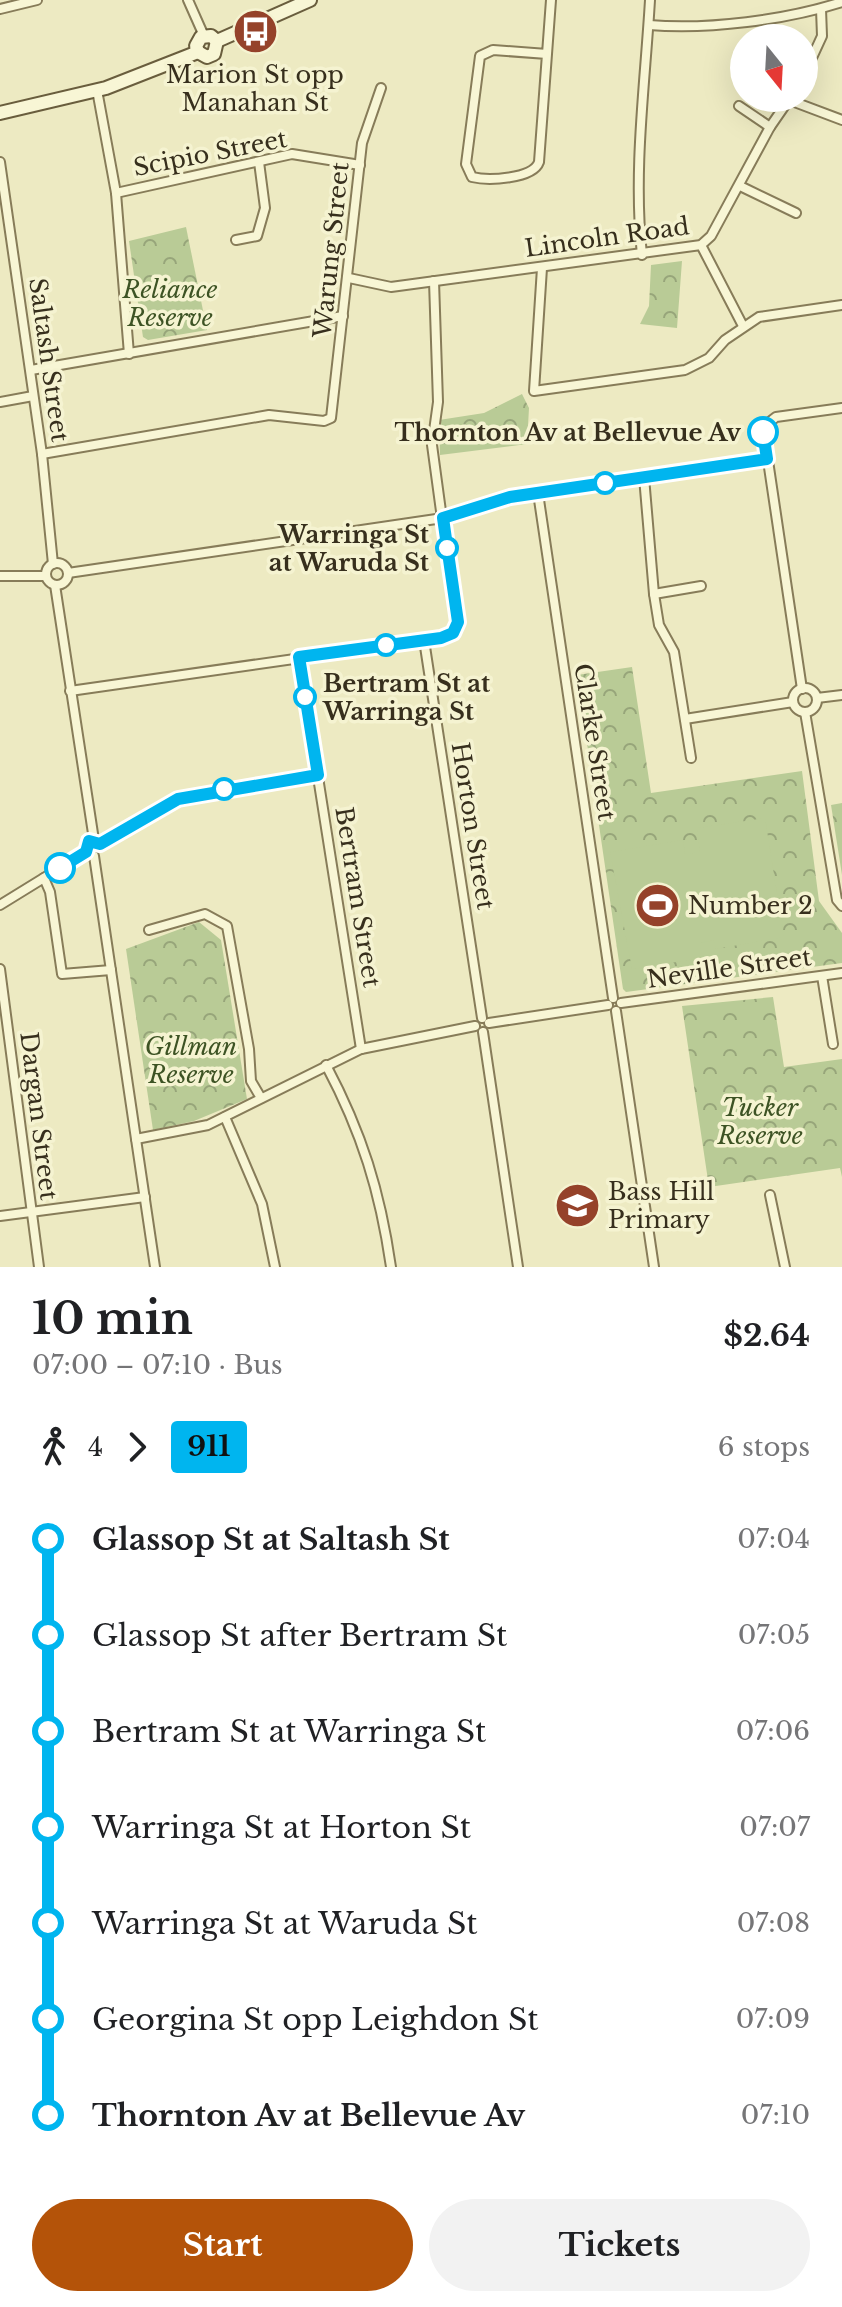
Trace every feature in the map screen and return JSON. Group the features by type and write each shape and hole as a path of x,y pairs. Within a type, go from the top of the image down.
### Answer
{"main road":[{"path":"198,52 197,42 310,0"},
{"path":"0,113 97,90 198,52 211,56 217,52 210,38"}],"street":[{"path":"0,9 37,0"},
{"path":"188,0 210,38"},
{"path":"469,175 479,179 539,171 551,0"},
{"path":"642,255 638,183 650,0"},
{"path":"649,25 689,27 821,9 842,2"},
{"path":"818,45 822,36 821,9"},
{"path":"469,175 466,164 479,51 547,54"},
{"name":"Warung Street","path":"42,454 269,415 334,421 362,143 381,88"},
{"path":"97,90 116,193 129,354"},
{"path":"818,110 842,120"},
{"path":"748,112 770,127"},
{"name":"Lincoln Road","path":"349,278 391,287 701,245 740,186 781,112"},
{"name":"Scipio Street","path":"116,193 292,154 360,165"},
{"name":"Saltash Street","path":"0,162 4,215 31,370 53,564"},
{"path":"236,240 257,236 265,208 259,162"},
{"path":"459,183 469,175"},
{"path":"740,186 796,213"},
{"path":"701,245 743,326"},
{"path":"542,268 534,391 685,370 709,358 743,326 759,317 842,305"},
{"path":"434,281 438,402 432,445 457,629"},
{"path":"31,370 343,316"},
{"path":"0,402 33,396"},
{"path":"802,689 763,427 770,419 842,408"},
{"path":"68,573 443,518 510,497 767,459"},
{"path":"644,477 659,625 674,652 691,758"},
{"name":"Clarke Street","path":"538,493 654,1267"},
{"path":"46,576 53,564 63,564 68,573 65,582 55,585"},
{"path":"0,576 46,576 55,585 70,691 100,852 44,878 0,905"},
{"path":"654,594 701,586"},
{"path":"457,629 467,632"},
{"path":"70,691 424,640 448,636 457,629"},
{"name":"Horton Street","path":"424,640 485,1020"},
{"name":"Bertram Street","path":"299,657 361,1049"},
{"path":"802,689 810,690 817,698 813,709 805,712 796,708 793,702 796,692 802,689"},
{"path":"817,698 842,695"},
{"path":"685,719 793,702"},
{"path":"805,712 837,900 842,906"},
{"path":"155,1267 111,970 86,845 178,799 318,775"},
{"path":"44,878 50,892 62,974 111,970"},
{"path":"149,930 205,914 227,926 249,1049 251,1081 261,1098"},
{"name":"Dargan Street","path":"0,969 39,1267"},
{"name":"Neville Street","path":"485,1020 842,973"},
{"path":"822,976 833,1044"},
{"path":"485,1020 479,1029 518,1267"},
{"path":"136,1139 180,1133 225,1117 361,1049 479,1029"},
{"path":"326,1065 359,1132 374,1175 391,1267"},
{"path":"225,1117 262,1204 275,1267"},
{"path":"770,1195 785,1267"},
{"path":"0,1216 145,1197"}],"green space":[{"name":"Reliance Reserve","path":"186,227 207,330 148,340 143,337 129,241"},
{"path":"682,261 677,328 640,324 649,306 651,265"},
{"path":"522,394 529,408 527,444 440,455 439,420 484,413"},
{"path":"632,667 651,793 802,771 819,901 842,933 842,963 626,992 623,989 577,675"},
{"path":"842,803 842,875 831,805"},
{"path":"765,818 784,937 716,949 714,940 700,943 702,958 632,969 610,852 683,840 685,854 700,852 697,828"},
{"name":"Gillman Reserve","path":"199,922 221,940 247,1099 194,1121 153,1130 126,949"},
{"name":"Tucker Reserve","path":"773,997 784,1067 842,1059 842,1177 840,1168 709,1187 682,1006"}],"bus line":[{"name":"911","path":"60,868 86,852 89,841 100,844 148,813 178,799 318,775 299,657 441,638 453,633 458,622 443,518 510,497 767,459 763,432"}],"place":[{"name":"Marion St opp Manahan St","path":"255,32"},
{"name":"Thornton Av at Bellevue Av","path":"763,432"},
{"name":"Warringa St at Waruda St","path":"447,548"},
{"name":"Bertram St at Warringa St","path":"305,697"},
{"name":"Number 2","path":"657,905"},
{"name":"Bass Hill Primary","path":"577,1205"}]}
